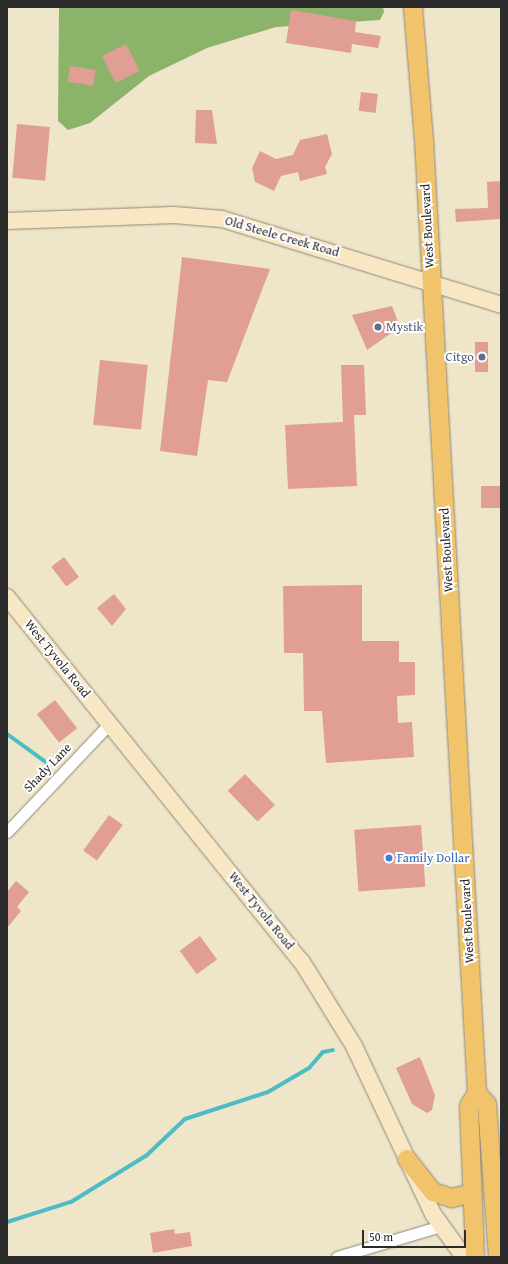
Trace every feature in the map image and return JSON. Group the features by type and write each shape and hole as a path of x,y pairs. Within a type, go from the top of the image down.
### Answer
{"main road":[{"name":"West Boulevard","path":"413,7 432,284 477,1093 469,1106 475,1257"},
{"name":"West Boulevard","path":"477,1093 487,1104 498,1257"},
{"path":"407,1159 433,1192 452,1198 472,1193"}],"street":[{"name":"Old Steele Creek Road","path":"7,221 174,215 222,219 501,305"},
{"name":"West Tyvola Road","path":"7,597 302,962 354,1046 407,1159 441,1226 464,1257"},
{"name":"Shady Lane","path":"7,832 110,723"},
{"path":"337,1257 441,1226"}],"green space":[{"path":"59,7 383,7 384,12 380,20 276,27 207,48 149,76 90,123 68,130 58,121"}],"building":[{"path":"291,10 356,21 355,32 381,36 378,48 352,44 351,53 286,43"},
{"path":"126,44 140,71 116,83 102,56"},
{"path":"70,66 96,70 93,86 67,82"},
{"path":"361,92 378,94 376,113 359,111"},
{"path":"196,110 212,110 217,144 195,143"},
{"path":"17,124 50,127 45,181 12,178"},
{"path":"327,134 332,154 325,167 327,174 300,181 298,172 281,176 274,191 255,182 252,168 260,151 276,159 293,155 300,140"},
{"path":"501,181 501,219 456,222 455,209 488,208 487,182"},
{"path":"182,257 270,269 227,382 208,380 197,456 160,451"},
{"name":"Mystik","path":"392,306 400,327 367,350 352,315"},
{"name":"Citgo","path":"475,342 488,342 488,372 475,372"},
{"path":"100,360 148,365 141,430 93,425"},
{"path":"341,365 364,365 366,415 354,415 357,486 288,489 285,425 343,422"},
{"path":"481,486 501,486 501,508 481,508"},
{"path":"64,557 79,577 66,587 51,567"},
{"path":"362,585 362,641 399,641 399,662 415,662 415,695 397,696 398,723 412,722 414,757 326,763 322,711 304,711 303,653 284,653 283,586"},
{"path":"114,594 126,609 112,626 97,608"},
{"path":"55,700 77,728 59,743 37,714"},
{"path":"245,774 275,805 258,822 228,791"},
{"path":"109,815 123,825 97,861 83,851"},
{"name":"Family Dollar","path":"421,825 425,887 358,892 354,830"},
{"path":"16,881 29,892 17,907 21,911 7,928 7,892"},
{"path":"200,936 217,959 197,974 180,951"},
{"path":"420,1057 435,1095 432,1110 427,1113 412,1104 396,1068"},
{"path":"174,1229 175,1234 190,1232 192,1246 153,1253 150,1233"}],"waterway":[{"path":"7,734 47,763"},
{"path":"7,1222 71,1202 147,1155 185,1119 268,1092 309,1068 323,1052 333,1050"}],"place":[{"name":"Mystik","path":"378,327"},
{"name":"Citgo","path":"482,357"},
{"name":"Family Dollar","path":"389,858"}]}
